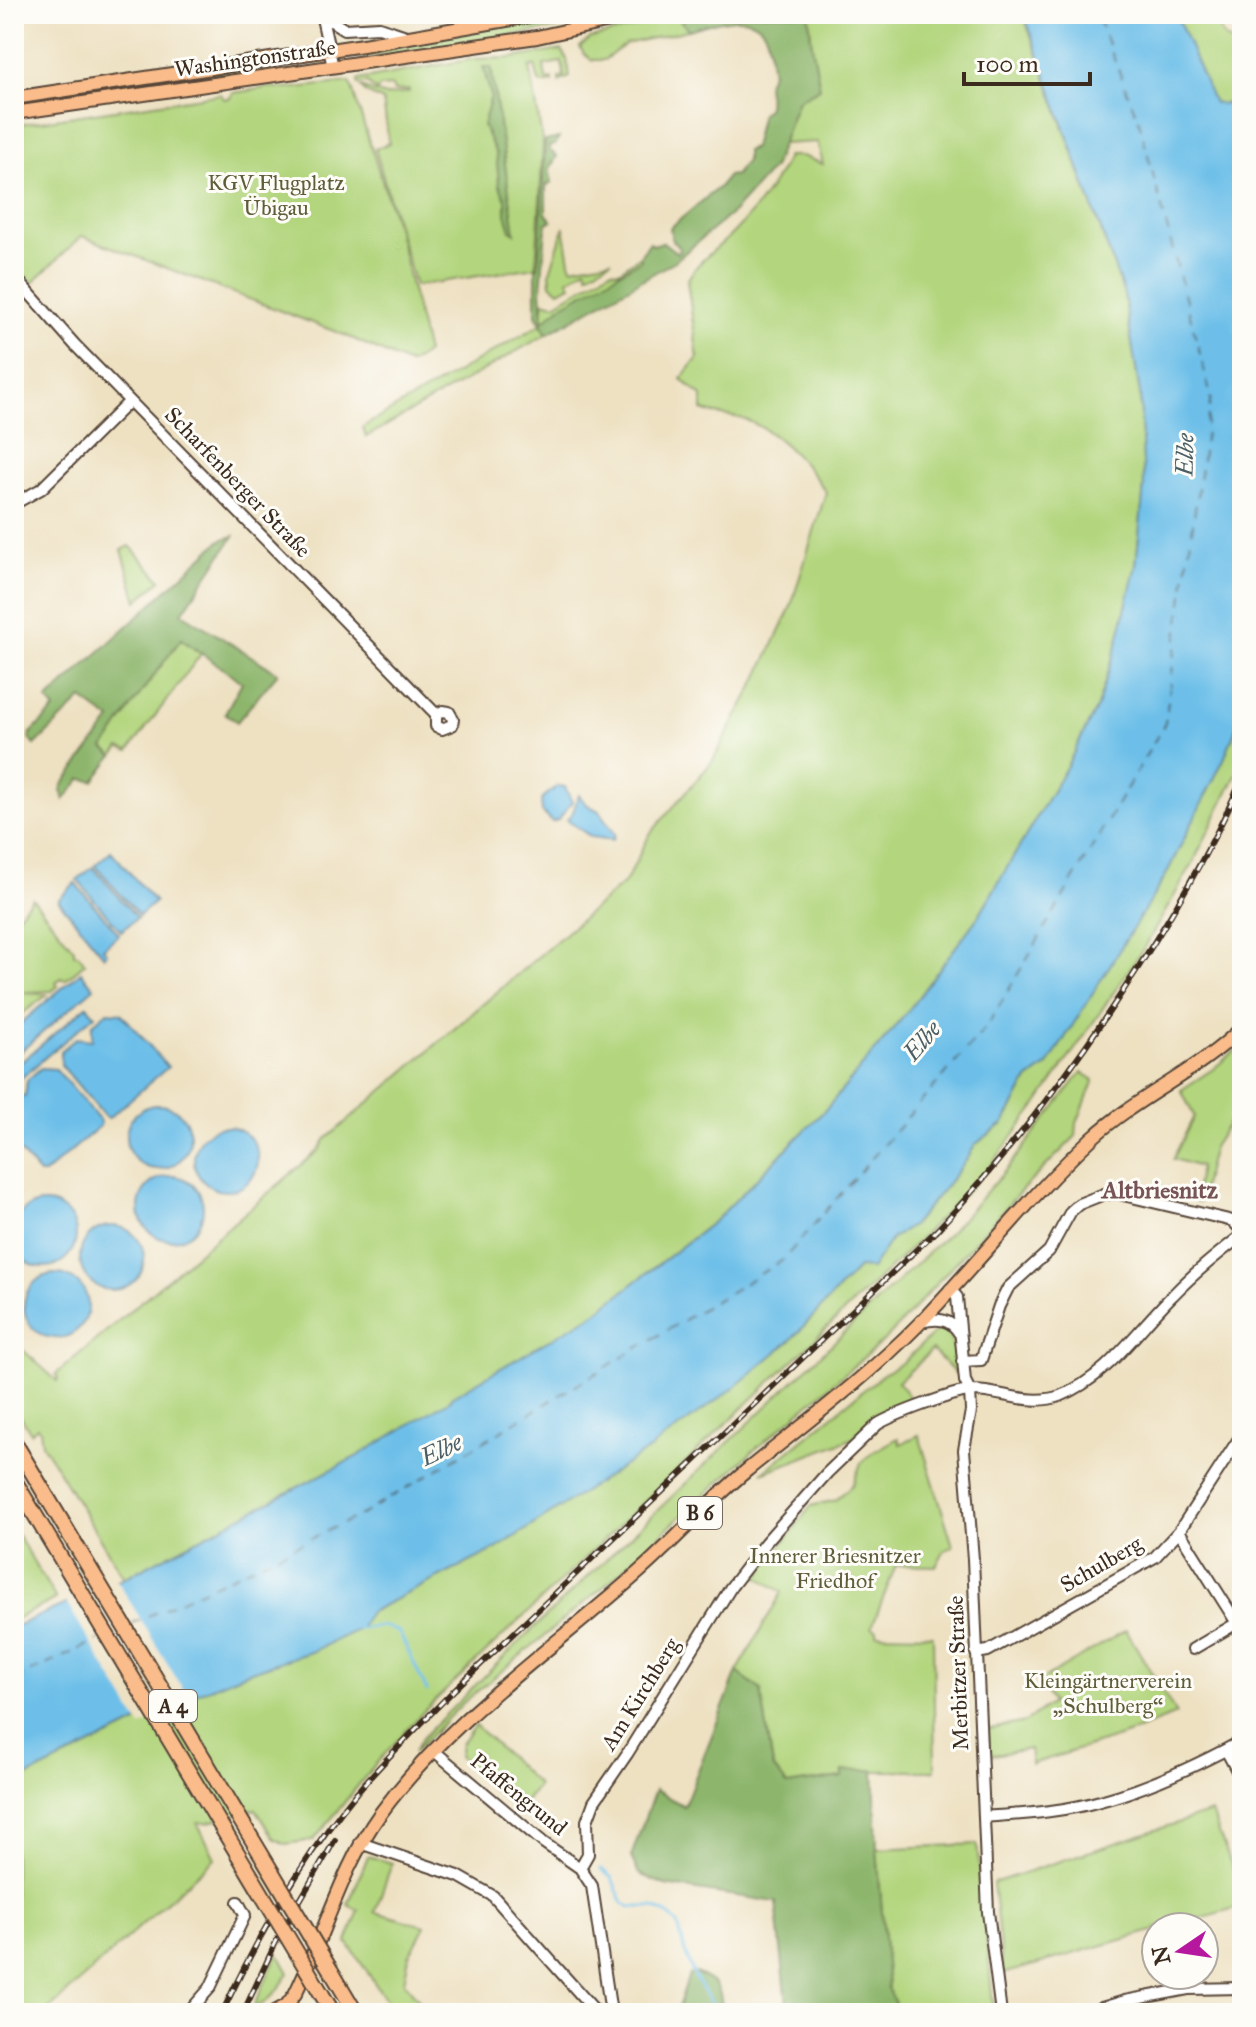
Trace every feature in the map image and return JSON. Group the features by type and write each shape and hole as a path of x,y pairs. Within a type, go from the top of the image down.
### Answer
{"highway":[{"name":"A 4","path":"14,1442 356,2013"},
{"name":"A 4","path":"14,1480 333,2013"}],"main road":[{"name":"Washingtonstraße","path":"14,98 541,14"},
{"name":"Washingtonstraße","path":"14,113 537,37 642,14"},
{"name":"B 6","path":"278,2012 298,1989 360,1843 433,1750 484,1702 606,1601 717,1497 849,1388 919,1323 1031,1199 1095,1135 1201,1062 1242,1028"}],"street":[{"name":"Washingtonstraße","path":"322,15 344,29 379,27 406,36"},
{"path":"322,15 333,67"},
{"name":"Scharfenberger Straße","path":"14,276 129,402 154,423 436,714"},
{"path":"14,504 41,489 129,402"},
{"path":"962,1361 981,1360 1008,1288 1049,1251 1071,1211 1091,1197 1119,1194 1138,1198 1233,1221 1242,1233 1173,1295 1111,1361 1073,1390 1053,1398 1035,1400 970,1391"},
{"name":"Merbitzer Straße","path":"950,1289 957,1297 962,1361 970,1391 971,1411 964,1450 973,1559 989,1927 1001,2013"},
{"path":"919,1323 946,1321 954,1324 960,1334"},
{"name":"Am Kirchberg","path":"580,1868 588,1854 587,1821 594,1802 737,1578 827,1473 888,1418 970,1391"},
{"name":"Schulberg","path":"976,1653 988,1651 1155,1557 1179,1531 1242,1434"},
{"path":"1179,1531 1240,1627 1193,1649"},
{"path":"984,1817 1064,1809 1100,1801 1141,1787 1242,1741"},
{"name":"Pfaffengrund","path":"433,1750 544,1843 580,1868"},
{"path":"1226,1750 1242,1780"},
{"path":"360,1843 458,1876 481,1888 506,1908 597,2013"},
{"path":"580,1868 592,1886 611,2013"},
{"path":"188,2013 210,1988 245,1915 238,1902"},
{"path":"1085,2013 1115,2009 1188,1989 1242,1988"}],"green space":[{"path":"688,14 809,14 820,88 798,100 773,168 731,214 675,261 547,334 536,315 536,267 545,141 559,138 555,145 549,146 557,156 549,170 552,182 546,186 546,213 552,221 546,227 541,290 543,321 561,306 641,260 640,256 650,242 653,245 663,242 677,253 680,249 672,240 670,228 728,176 735,175 746,161 746,151 753,148 761,113 767,109 767,83 772,72 766,35 760,26 741,19 719,21 689,30 677,17"},
{"path":"809,14 1023,14 1124,294 1140,394 1144,486 1136,565 1117,645 1097,707 1067,766 978,917 905,1015 828,1107 717,1219 594,1314 452,1397 451,1401 356,1457 124,1578 42,1444 40,1430 37,1427 31,1433 14,1406 14,1342 57,1381 56,1374 319,1150 325,1140 626,881 650,834 712,762 755,683 790,609 826,492 801,460 770,432 746,420 702,410 702,396 681,379 698,358 687,281 692,273 758,205 788,156 802,156 823,164 817,142 782,144 798,100 812,45"},
{"path":"1176,14 1210,14 1225,38 1242,50 1242,89 1225,104 1214,103 1208,95"},
{"path":"677,17 689,30 626,44 604,60 592,60 580,47 591,38"},
{"path":"558,19 559,28 361,59 359,53 409,42"},
{"path":"562,50 570,77 559,82 559,78 564,77 562,62 544,65 546,80 552,79 553,82 543,84 539,82 535,66 530,67 543,145 536,267 415,286 375,149 389,143 383,101 361,87 385,96 409,90 394,91 392,86 380,87 377,91 367,83 358,84 358,80 473,59 511,58"},
{"path":"307,58 307,62 14,109 14,105 63,98 95,89"},
{"path":"483,67 491,67 515,233 506,214 496,154 483,125 491,96"},
{"name":"KGV Flugplatz Übigau","path":"350,82 397,227 427,353 409,364 347,336 82,236 31,284 14,262 14,125 221,94 224,99 230,98 233,93 272,87 285,89"},
{"path":"564,227 571,267 612,260 588,274 586,268 568,280 571,285 559,291 551,284 550,272"},
{"path":"640,256 641,260 543,322 541,320 544,301 555,304 611,270 619,271"},
{"path":"541,324 547,334 366,437 363,427"},
{"path":"234,536 182,613 278,673 237,722 225,713 242,682 181,639 104,748 113,756 94,781 81,779 64,800 63,785 111,720 82,699 35,745 29,739 30,734 55,709 47,700 221,540"},
{"path":"130,546 161,580 137,601 122,550"},
{"path":"181,639 201,654 129,751 120,748 113,756 104,748"},
{"path":"1242,712 1242,763 1193,863 1146,945 1039,1102 989,1168 908,1251 424,1711 314,1840 285,1844 274,1838 256,1809 205,1823 197,1822 215,1858 45,2013 14,2013 14,1783 200,1692 248,1672 313,1651 361,1628 368,1613 496,1549 648,1450 791,1340 858,1268 871,1268 892,1238 913,1225 963,1165 976,1144 1004,1123 1028,1080 1048,1065 1224,759"},
{"path":"32,898 74,949 74,954 78,954 85,963 65,980 61,978 52,991 25,992 47,995 18,1017 14,1013 14,994 24,992 14,992 14,920"},
{"path":"1242,1045 1242,1103 1213,1147 1199,1202 1193,1200 1200,1167 1173,1159 1194,1116 1181,1090"},
{"path":"1082,1072 1094,1080 1077,1123 1076,1136 1020,1192 889,1336 752,1452 601,1589 463,1703 413,1753 422,1738 512,1649 956,1226 1006,1170"},
{"path":"939,1328 947,1331 953,1345 956,1374 932,1350 898,1382 913,1402 876,1417 859,1436 762,1473 882,1375 905,1361"},
{"name":"Innerer Briesnitzer Friedhof","path":"919,1435 953,1546 944,1551 936,1566 896,1565 872,1627 877,1634 933,1635 935,1771 843,1771 843,1777 787,1785 773,1767 761,1690 737,1672 782,1592 758,1577 811,1506 836,1500 853,1484 861,1463 875,1451 898,1438 900,1444"},
{"path":"14,1529 56,1599 14,1620"},
{"name":"Kleingärtnerverein „Schulberg“","path":"1126,1630 1176,1714 1128,1734 1032,1764 1030,1749 986,1756 985,1730 1025,1722 1052,1703 1040,1681"},
{"path":"737,1672 761,1690 773,1767 787,1785 842,1777 843,1771 874,1770 888,1988 899,2013 788,2013 776,1902 665,1885 639,1874 631,1857 655,1790 684,1806"},
{"path":"475,1725 538,1785 518,1812 459,1757 461,1744"},
{"path":"1211,1812 1242,1893 1242,1906 1220,1912 1140,1911 1140,1935 1003,1974 993,1883"},
{"path":"977,1844 994,2013 899,2013 888,1988 877,1849"},
{"path":"368,1856 392,1863 375,1912 425,1926 409,1956 404,1982 430,2013 395,2013 347,1942 359,1910 348,1905"},
{"path":"278,1953 289,1973 269,1999 253,2008"},
{"path":"696,1973 717,1987 722,2011 727,2013 676,2013 689,1975"}],"water":[{"name":"Elbe","path":"1024,14 1176,14 1214,103 1225,104 1242,89 1242,712 1224,759 1165,877 1048,1065 1028,1080 1004,1123 976,1144 963,1165 913,1225 892,1238 871,1269 858,1268 791,1340 731,1390 648,1450 496,1549 368,1613 361,1628 313,1651 248,1672 200,1692 14,1783 14,1627 124,1578 356,1457 451,1397 594,1314 717,1219 828,1107 905,1015 978,917 1067,766 1097,707 1117,645 1136,565 1144,486 1140,393 1124,294"},
{"path":"558,786 565,787 572,802 558,820 552,822 542,812 541,799"},
{"path":"579,795 586,804 599,811 615,834 613,840 591,837 567,820"},
{"path":"111,851 155,902 139,916 95,865"},
{"path":"93,867 137,918 121,931 77,880"},
{"path":"75,883 119,934 103,948 107,953 104,956 58,900"},
{"path":"81,972 94,988 14,1057 14,1029"},
{"path":"87,1006 95,1015 14,1084 14,1068"},
{"path":"107,1012 121,1013 168,1067 109,1118 61,1065 61,1051 76,1038 92,1040 92,1025"},
{"path":"41,1068 56,1069 100,1121 100,1126 44,1174 39,1174 14,1145 14,1095 25,1096 27,1080"},
{"path":"152,1105 164,1105 181,1114 188,1125 188,1149 181,1160 164,1169 152,1169 140,1164 131,1155 126,1143 126,1131 131,1119 140,1110"},
{"path":"220,1127 232,1127 249,1136 256,1147 256,1171 249,1182 232,1191 220,1191 208,1186 199,1177 194,1165 194,1153 199,1141 208,1132"},
{"path":"165,1176 177,1176 194,1185 201,1196 201,1220 194,1231 177,1240 165,1240 153,1235 144,1226 139,1214 139,1202 144,1190 153,1181"},
{"path":"44,1203 62,1209 70,1217 76,1235 70,1253 62,1261 44,1267 26,1261 18,1253 12,1235 18,1217 26,1209"},
{"path":"106,1226 118,1226 135,1235 142,1246 142,1270 135,1281 118,1290 106,1290 94,1285 85,1276 80,1264 80,1252 85,1240 94,1231"},
{"path":"56,1274 79,1283 88,1306 79,1329 56,1338 33,1329 24,1306 33,1283"}],"pier":[{"path":"115,1577 190,1701 141,1727 65,1600"}],"waterway":[{"path":"357,1629 383,1626 399,1632 427,1691"},
{"path":"601,1869 612,1878 623,1903 631,1907 653,1907 678,1924 693,1973 717,2013"}],"ferry route":[{"path":"131,1624 365,1513 783,1260 988,1025 1165,723 1211,396 1139,121 1096,14"},
{"path":"14,1680 103,1638"}],"railway":[{"path":"222,2013 266,1926 300,1871 357,1792 455,1689 937,1230 1008,1150 1072,1065 1149,951 1199,867 1242,779"},
{"path":"243,2013 277,1940 335,1840"}],"district":[{"name":"Altbriesnitz","path":"1160,1190"}]}
